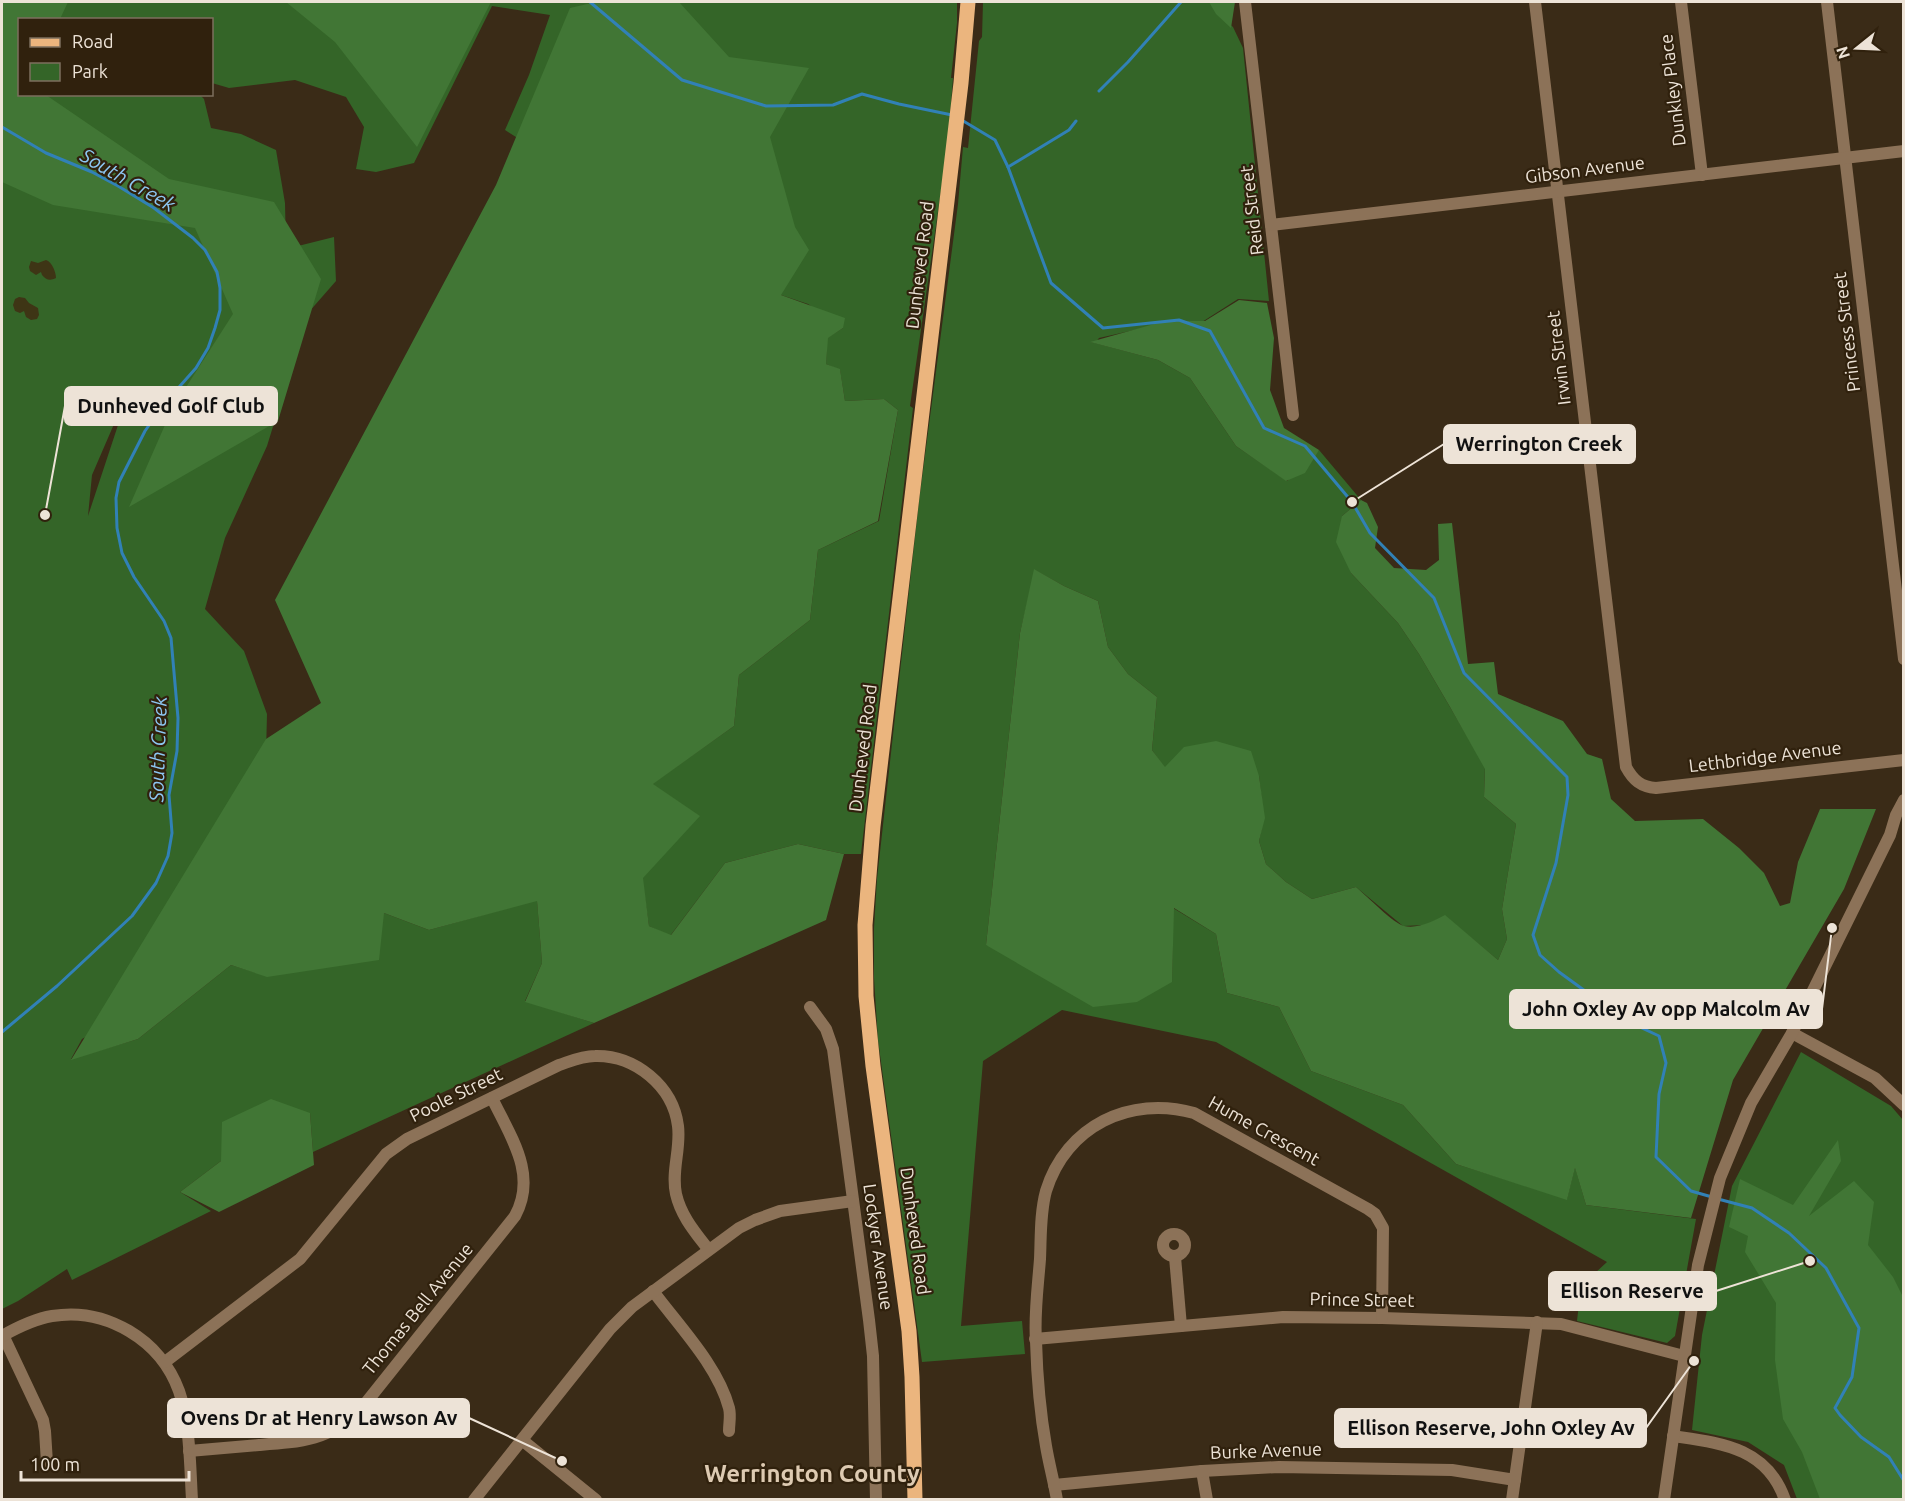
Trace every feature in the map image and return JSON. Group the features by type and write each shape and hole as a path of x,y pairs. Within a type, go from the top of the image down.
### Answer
{"main road":[{"name":"Dunheved Road","path":"915,1500 909,1331 869,1029 865,925 873,826 961,83 968,2"}],"street":[{"name":"Reid Street","path":"1245,2 1293,415"},
{"name":"Irwin Street","path":"1536,2 1624,761 1633,779"},
{"name":"Dunkley Place","path":"1681,2 1702,175"},
{"name":"Princess Street","path":"1827,2 1904,659"},
{"name":"Gibson Avenue","path":"1271,225 1904,151"},
{"name":"Lethbridge Avenue","path":"1633,779 1648,787 1656,788 1904,760"},
{"path":"1664,1500 1698,1265 1720,1178 1751,1102 1792,1033 1890,835 1896,815 1904,800"},
{"path":"1890,835 1904,817"},
{"name":"Lockyer Avenue","path":"810,1007 825,1029 833,1049 873,1356 876,1500"},
{"path":"1792,1033 1866,1073 1902,1101"},
{"name":"Poole Street","path":"165,1362 300,1259 378,1162 393,1148 407,1138 559,1065 585,1057 611,1057 627,1062 645,1071 661,1086 675,1111 679,1136 674,1173 676,1194 685,1220 708,1249"},
{"name":"Thomas Bell Avenue","path":"189,1451 316,1438 344,1425 362,1409 519,1209 525,1183 522,1165 492,1098"},
{"name":"Hume Crescent","path":"1057,1500 1045,1437 1035,1339 1042,1210 1046,1190 1067,1150 1093,1127 1125,1111 1151,1107 1177,1108 1202,1116 1375,1214 1383,1228 1384,1237 1382,1318"},
{"path":"474,1500 610,1329 632,1307 739,1228 770,1214 791,1209 853,1201"},
{"path":"1175,1257 1181,1326"},
{"path":"653,1291 704,1358 717,1379 728,1407 729,1431"},
{"path":"47,1462 42,1420 2,1335 45,1317 89,1316 116,1324 133,1333 148,1344 165,1362 183,1402 192,1500"},
{"name":"Prince Street","path":"1035,1339 1283,1317 1538,1322 1560,1324 1684,1356"},
{"path":"1512,1500 1538,1322"},
{"path":"1673,1436 1723,1444 1743,1452 1767,1470 1777,1483 1785,1500"},
{"path":"522,1440 596,1500"},
{"name":"Burke Avenue","path":"1054,1485 1202,1471 1279,1467 1452,1470 1515,1480"},
{"path":"1202,1471 1207,1500"}],"green space":[{"path":"2,2 957,2 948,142 910,406 913,408 861,854 844,854 798,844 725,863 670,936 649,926 642,878 699,816 652,784 734,726 739,675 810,620 818,550 879,521 898,410 884,399 845,401 840,370 826,364 827,338 843,328 808,304 781,295 505,130 529,75 550,15 492,6 414,163 376,172 356,169 364,127 346,97 295,80 229,88 213,83 213,18 18,18 18,96 201,96 204,99 211,128 241,134 276,150 285,203 286,249 334,237 336,281 308,313 267,446 225,538 205,609 244,651 267,714 265,794 172,990 82,1039 71,1059 138,1039 231,965 267,976 384,913 429,930 537,900 542,963 525,1001 594,1023 313,1152 310,1113 221,1161 180,1192 211,1211 72,1280 67,1269 2,1309","holes":["127,394 123,410 88,516 92,475"]},
{"path":"2,2 68,2 60,18 18,18 18,96 47,96 169,179 274,202 321,279 278,421 129,507 172,409 233,314 195,228 53,205 2,182"},
{"path":"286,2 491,2 417,147 335,42"},
{"path":"596,2 679,2 729,57 809,68 770,137 795,227 809,250 781,295 845,318 843,328 828,338 826,364 840,369 845,401 884,399 898,410 878,521 818,550 810,620 739,675 734,726 653,784 700,816 643,878 649,926 671,935 725,863 798,844 844,854 826,920 594,1023 525,1002 542,963 537,901 429,930 384,913 379,960 267,977 231,965 138,1039 71,1060 266,739 321,703 275,600 496,185 570,8"},
{"path":"983,2 1210,2 1217,13 1233,27 1243,48 1269,301 1238,299 1202,322 1161,324 1099,338 1096,342 1091,342 1158,360 1190,378 1236,446 1287,481 1319,450 1361,500 1342,516 1351,573 1398,623 1419,654 1485,767 1484,797 1516,824 1502,909 1507,939 1498,960 1445,916 1426,925 1403,926 1356,887 1312,899 1286,882 1266,864 1259,841 1264,818 1259,776 1165,768 1152,750 1157,697 1128,674 1108,647 1098,601 1035,570 1020,633 986,945 1172,982 1173,908 1216,934 1227,993 1279,1007 1311,1071 1403,1105 1456,1164 1567,1199 1575,1167 1586,1205 1696,1219 1675,1336 1667,1343 1577,1321 1581,1286 1607,1262 1216,1042 1062,1010 983,1061 961,1326 1022,1321 1025,1354 922,1362 878,1040 874,928 877,879 919,501 958,204 963,147 968,148 979,41 982,37"},
{"path":"1209,2 1235,2 1231,28 1216,14"},
{"path":"1239,300 1267,303 1274,338 1270,390 1284,428 1319,450 1305,473 1286,481 1236,446 1190,378 1158,360 1090,342 1165,321 1205,321"},
{"path":"1361,500 1367,503 1378,527 1375,548 1394,568 1426,570 1439,560 1438,524 1452,523 1468,664 1494,662 1498,694 1563,721 1587,754 1602,759 1611,799 1635,821 1703,819 1739,848 1764,873 1780,906 1790,903 1798,862 1820,809 1876,809 1844,889 1733,1080 1691,1218 1586,1205 1575,1168 1567,1200 1456,1164 1403,1105 1311,1071 1279,1007 1227,993 1216,934 1174,908 1172,982 1137,1002 1093,1007 986,945 1020,633 1034,569 1098,601 1108,647 1128,674 1157,697 1152,750 1165,767 1184,747 1216,741 1251,751 1259,776 1265,818 1259,841 1266,864 1286,882 1312,899 1356,887 1387,915 1404,926 1420,925 1445,915 1498,960 1507,939 1502,909 1516,824 1484,797 1485,769 1450,707 1398,623 1351,573 1336,542 1342,516"},
{"path":"1801,1052 1891,1106 1903,1120 1903,1499 1797,1499 1784,1465 1748,1442 1692,1430 1702,1335 1732,1186"},
{"path":"271,1099 310,1113 314,1165 219,1212 180,1192 221,1161 222,1122"},
{"path":"1838,1140 1841,1161 1809,1216 1854,1181 1874,1202 1868,1245 1893,1277 1903,1297 1903,1499 1820,1499 1802,1452 1783,1419 1775,1360 1776,1303 1745,1252 1748,1236 1729,1227 1740,1179 1793,1205"}],"sand":[{"path":"46,260 55,273 56,278 52,280 48,280 41,272 36,275 30,271 31,261 38,263"},
{"path":"25,298 38,308 37,319 31,320 26,317 24,311 20,313 15,311 13,305 15,299"}],"waterway":[{"path":"590,2 682,80 766,106 833,105 862,94 952,115"},
{"path":"1099,91 1181,2"},
{"path":"960,119 995,140 1008,167 1051,283 1103,328 1179,320 1210,331 1264,428 1305,446 1352,502 1370,533 1434,598 1464,673 1567,777 1568,795 1556,863 1533,935 1540,955 1610,1013 1659,1036 1666,1063 1659,1094 1656,1157 1691,1191 1712,1197"},
{"path":"1008,167 1069,130 1076,121"},
{"name":"South Creek","path":"2,127 46,153 92,172 154,208 205,250 217,272 220,288 220,310 208,348 196,368 164,404 145,431 119,482 116,498 117,528 122,553 134,577 164,621 171,638 178,718 177,751 169,795 172,833 168,856 156,883 132,916 57,986 2,1032"},
{"path":"1718,1199 1752,1208 1789,1233 1826,1268 1859,1328 1852,1377 1835,1408 1861,1437 1889,1457 1904,1481"}],"place":[{"name":"Werrington Creek","path":"1352,502"},
{"name":"Dunheved Golf Club","path":"45,515"},
{"name":"John Oxley Av opp Malcolm Av","path":"1832,928"},
{"name":"Ellison Reserve","path":"1810,1261"},
{"name":"Ellison Reserve, John Oxley Av","path":"1694,1361"},
{"name":"Ovens Dr at Henry Lawson Av","path":"562,1461"}],"district":[{"name":"Werrington County","path":"812,1474"}]}
